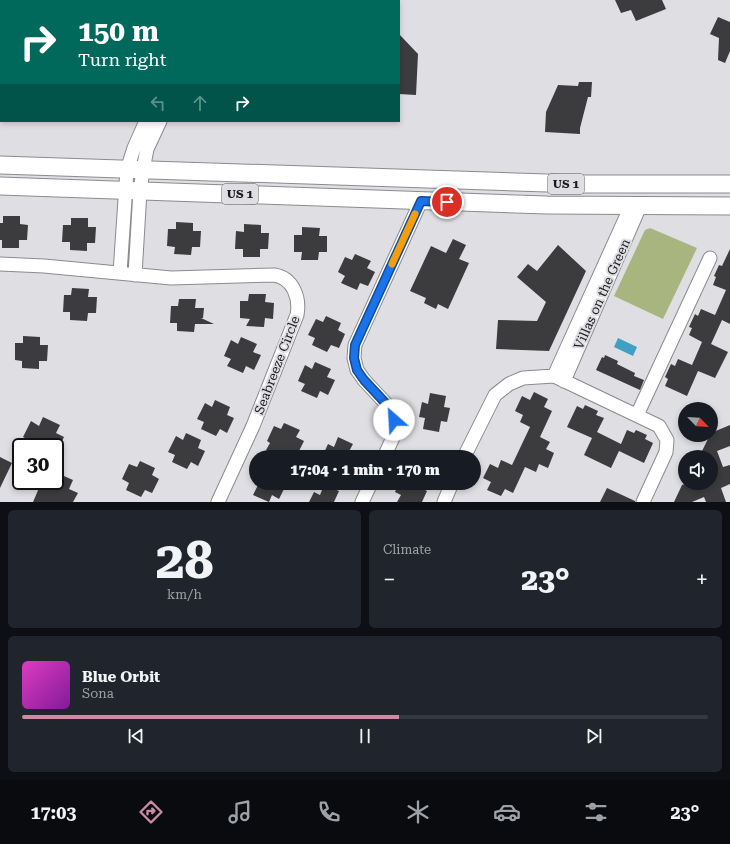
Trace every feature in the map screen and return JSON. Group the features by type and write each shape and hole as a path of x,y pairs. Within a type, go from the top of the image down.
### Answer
{"main road":[{"name":"US 1","path":"0,165 578,184 726,184"},
{"path":"253,195 303,188 407,190 432,180"},
{"path":"547,205 557,194 700,191 726,184"},
{"name":"US 1","path":"0,186 547,205 730,206"}],"street":[{"path":"120,273 122,243 133,191 135,170 134,148 146,122"},
{"path":"135,170 160,122"},
{"path":"133,191 137,243 135,275"},
{"path":"387,450 396,431 391,409 364,380 357,370 354,358 355,345 421,201"},
{"name":"Villas on the Green","path":"559,379 636,206"},
{"path":"122,243 137,243"},
{"path":"637,415 710,258"},
{"name":"Seabreeze Circle","path":"0,264 44,266 171,278 274,275 282,277 288,282 297,295 297,315 253,426 218,502"},
{"path":"468,450 496,395 509,384 523,378 559,379 659,426 667,440 666,452 643,502"},
{"path":"362,502 368,490"},
{"path":"444,502 449,490"}],"green space":[{"path":"650,228 697,248 663,319 614,296 645,230"}],"water":[{"path":"618,338 637,347 633,356 614,347"}],"building":[{"path":"615,0 662,0 666,9 636,21 631,10 621,13"},
{"path":"718,17 730,22 730,51 725,63 718,60 719,38 710,34"},
{"path":"400,35 418,54 416,95 400,94"},
{"path":"579,82 592,82 591,97 588,97 580,128 580,134 545,132 546,112 558,85 578,86"},
{"path":"3,216 20,216 20,224 28,225 27,240 19,240 19,248 2,248 2,240 0,240 0,223 3,223"},
{"path":"71,218 88,218 88,227 96,227 95,243 87,243 87,251 70,250 70,242 62,242 63,225 71,225"},
{"path":"176,222 193,223 193,231 201,231 200,247 192,247 191,255 174,254 175,247 167,246 168,229 176,229"},
{"path":"244,224 261,225 261,233 269,233 268,249 260,249 260,257 243,257 243,249 235,249 236,231 244,232"},
{"path":"302,227 320,228 319,236 327,236 327,252 319,252 318,260 301,260 302,252 294,252 294,235 302,235"},
{"path":"453,239 466,245 459,259 469,263 448,309 438,304 436,309 424,303 426,298 410,291 431,246 446,253"},
{"path":"558,245 586,271 549,351 496,349 498,320 537,321 546,302 517,277 528,264 537,271"},
{"path":"730,249 730,324 722,320 711,344 728,352 715,378 698,371 687,396 665,386 668,379 665,377 671,364 675,366 678,359 692,365 702,342 689,335 692,328 689,327 695,314 698,316 701,309 715,315 726,290 713,285 716,277 714,276 719,265 722,266"},
{"path":"355,254 371,261 367,268 375,272 368,286 360,283 357,290 341,283 345,276 338,272 345,257 352,260"},
{"path":"72,288 89,289 88,297 97,297 96,313 88,313 87,321 70,320 70,312 63,312 64,295 71,295"},
{"path":"249,294 266,294 265,302 274,303 273,319 265,318 264,327 246,326 250,319 240,318 240,301 248,301"},
{"path":"179,299 196,299 195,308 204,308 203,318 201,318 214,324 195,324 194,332 177,331 177,323 170,323 171,306 178,306"},
{"path":"326,316 341,323 338,330 345,334 339,348 331,345 327,352 312,345 315,338 308,335 316,319 323,322"},
{"path":"23,336 40,337 40,345 48,345 47,361 39,361 39,369 22,368 22,361 15,360 15,343 23,343"},
{"path":"241,337 257,344 253,352 261,355 254,370 246,366 243,373 227,366 231,359 224,356 231,340 238,344"},
{"path":"605,355 618,361 617,364 635,373 634,376 644,380 640,390 596,370 602,357 604,358"},
{"path":"315,362 331,369 327,377 335,380 328,395 320,391 317,398 301,391 305,384 298,381 305,365 312,369"},
{"path":"534,392 548,399 544,407 552,411 540,437 550,442 546,449 554,453 548,468 539,464 536,472 525,467 513,493 505,489 501,496 487,490 491,482 483,478 490,464 498,468 501,460 512,465 530,427 520,422 523,415 515,411 522,396 530,400"},
{"path":"430,393 446,396 444,407 450,408 447,422 441,421 439,432 423,429 425,418 419,417 422,402 428,404"},
{"path":"215,400 230,407 227,415 234,418 227,433 220,429 216,436 201,429 204,422 197,419 205,403 212,407"},
{"path":"585,405 598,411 596,415 604,418 597,432 621,444 627,430 634,433 636,430 647,435 645,439 653,443 644,463 619,451 611,468 584,455 592,438 567,427 577,406 583,409"},
{"path":"43,417 60,425 56,433 64,437 23,437 31,421 39,426"},
{"path":"284,423 300,430 296,437 304,441 300,450 266,450 270,443 267,441 274,426 281,429"},
{"path":"730,425 730,446 718,451 702,450 706,442 718,442 718,430"},
{"path":"186,433 201,440 198,448 205,451 198,466 191,462 187,469 172,462 175,455 168,452 176,436 183,440"},
{"path":"338,437 353,444 350,450 325,450 328,444 334,447"},
{"path":"718,454 723,467 730,465 730,484 721,488 726,502 706,502 704,497 692,502 674,502 680,490 718,490"},
{"path":"0,457 12,463 0,488"},
{"path":"140,461 155,468 152,475 159,479 152,493 145,490 141,497 126,490 129,483 122,479 129,464 137,467"},
{"path":"64,476 73,480 69,489 78,493 73,502 33,502 38,490 64,490"},
{"path":"607,488 635,501 635,502 600,502"},
{"path":"256,490 284,490 279,499 272,495 269,502 253,495"},
{"path":"322,490 339,491 334,502 309,502 314,492 320,495"},
{"path":"396,490 427,491 422,502 397,502 401,495 395,492"}],"slow traffic":[{"path":"392,264 415,214"}],"route":[{"path":"394,420 391,409 364,380 357,370 354,358 355,345 421,201 447,202"}]}
